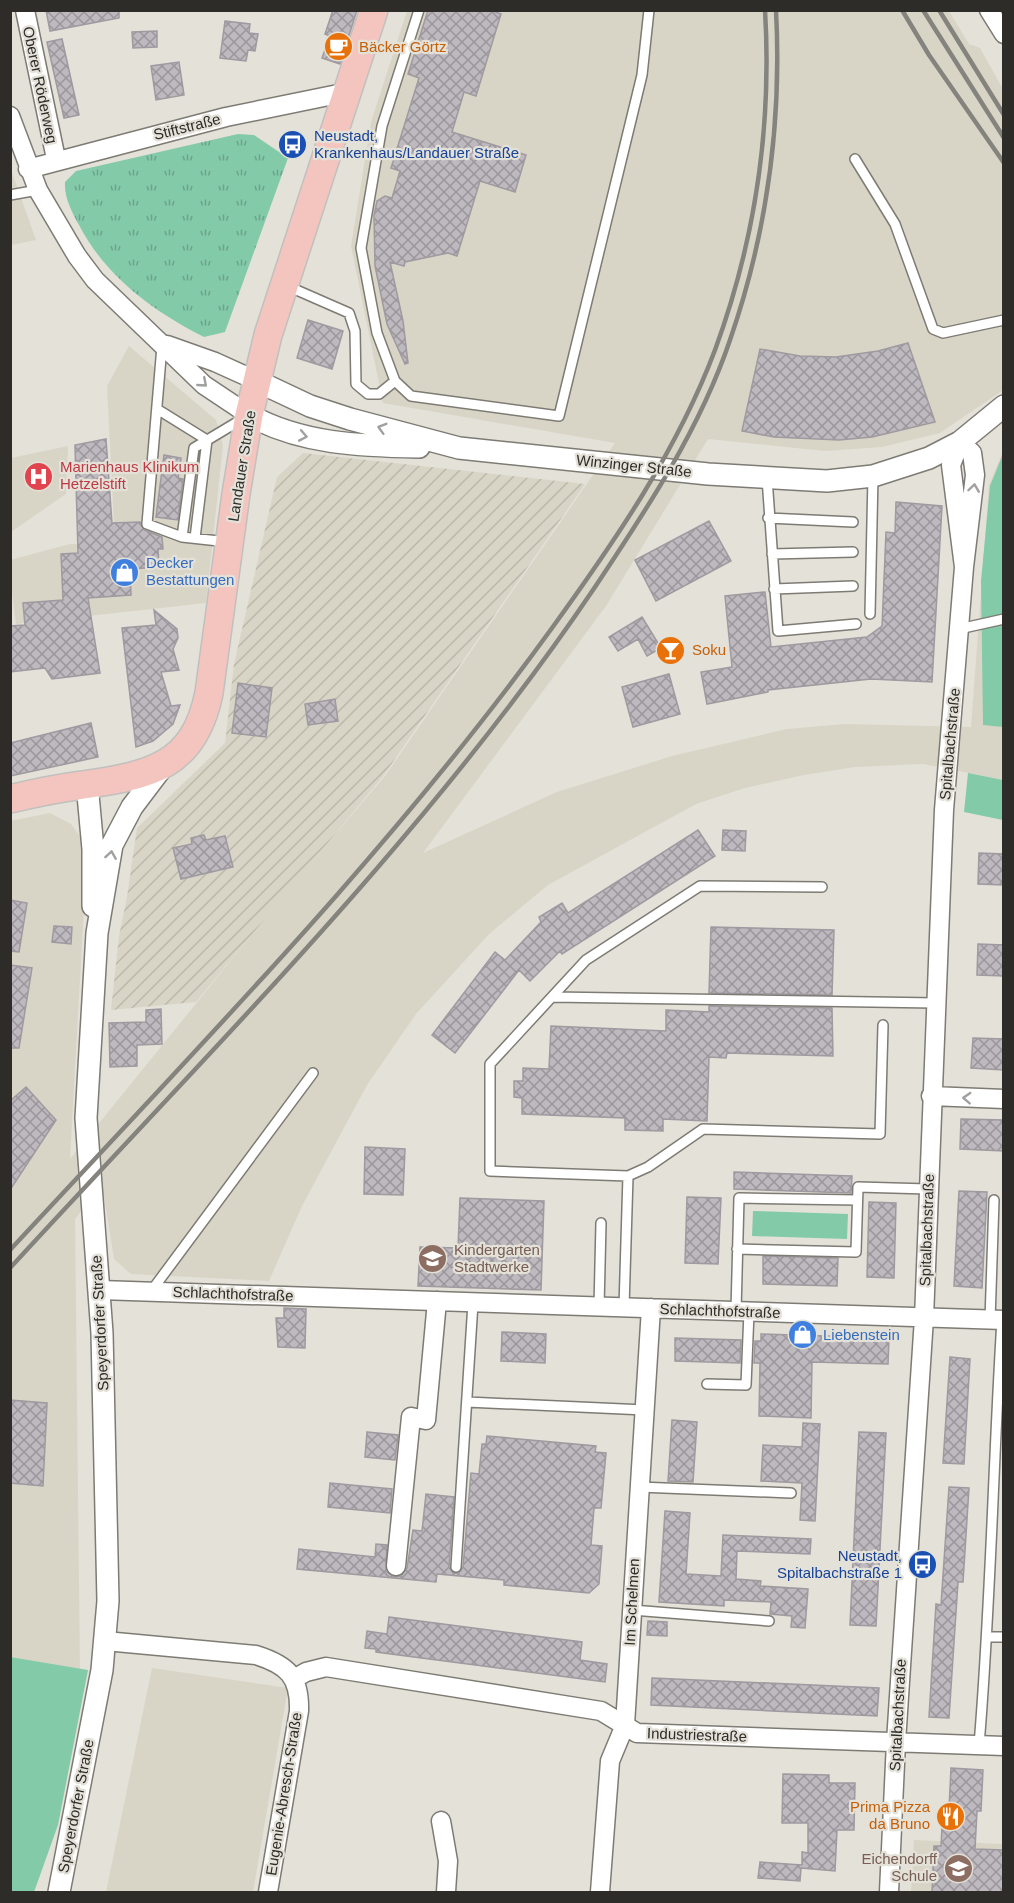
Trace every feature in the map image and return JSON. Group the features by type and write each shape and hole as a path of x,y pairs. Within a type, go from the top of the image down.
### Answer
{"main road":[{"name":"Landauer Straße","path":"10,799 124,779 163,766 174,759 188,743 201,722 206,707 249,415 257,381 283,284 374,10"}],"street":[{"name":"Oberer Röderweg","path":"25,10 56,159"},
{"path":"989,10 1004,34"},
{"name":"Stiftstraße","path":"28,169 56,159 226,117 348,92"},
{"path":"10,116 28,169 38,190 77,256 95,280 204,385 249,415 278,429 364,446 459,448"},
{"path":"162,343 215,362 257,381"},
{"name":"Winzinger Straße","path":"257,381 301,402 350,419 459,448 766,478 827,481 873,476 907,467 960,442 1004,406"},
{"name":"Spitalbachstraße","path":"889,1893 896,1742 924,1318 944,810 964,567 951,465 960,442"},
{"name":"Speyerdorfer Straße","path":"59,1893 92,1725 105,1641 108,1601 107,1467 100,1290 86,1118 97,933 112,846 132,807 163,766"},
{"path":"87,784 93,849 92,894 97,933"},
{"path":"931,1096 1004,1099"},
{"name":"Schlachthofstraße","path":"100,1290 999,1320"},
{"path":"396,1566 411,1417 426,1420 437,1301"},
{"name":"Im Schelmen","path":"600,1893 610,1761 625,1725 651,1308"},
{"path":"105,1641 256,1655 275,1661 294,1679"},
{"name":"Industriestraße","path":"294,1679 306,1672 326,1667 601,1711 637,1733 1004,1746"},
{"name":"Eugenie-Abresch-Straße","path":"268,1893 299,1711 300,1696 294,1679"},
{"path":"441,1821 448,1861 446,1893"}],"lane":[{"path":"419,10 382,126 361,248 377,333 395,381 411,396 559,416 642,75 649,10"},
{"path":"855,159 895,224 933,329 943,333 1004,320"},
{"path":"10,195 38,190"},
{"path":"283,284 349,313 355,331 356,384 368,394 380,394 395,381"},
{"path":"162,343 147,524 182,537 230,542"},
{"path":"157,409 207,440"},
{"path":"182,537 194,448 249,415"},
{"path":"195,538 207,440"},
{"path":"870,614 873,476"},
{"path":"766,478 772,554 769,577 774,589 778,631 856,624"},
{"path":"768,518 853,522"},
{"path":"772,554 853,552"},
{"path":"774,589 853,586"},
{"path":"959,629 1004,619"},
{"path":"822,887 700,886 586,960 490,1064 490,1171 628,1176 648,1167 703,1129 880,1134 883,1025"},
{"path":"552,997 935,1004"},
{"path":"152,1290 313,1073"},
{"path":"624,1308 628,1176"},
{"path":"737,1249 856,1252 858,1187 928,1189"},
{"path":"707,1384 746,1385 737,1249 739,1198 857,1200"},
{"path":"979,1744 988,1637 999,1434 999,1320 994,1200"},
{"path":"599,1307 601,1223"},
{"path":"456,1567 473,1303"},
{"path":"467,1402 645,1410"},
{"path":"639,1487 790,1493"},
{"path":"632,1610 769,1621"},
{"path":"988,1637 1004,1637"}],"shaded area":[{"path":"407,11 949,11 969,44 980,48 1003,89 1003,390 940,433 882,447 825,451 708,439 606,606 423,853 557,792 672,756 787,729 845,724 971,727 989,485 1003,451 1003,780 923,764 855,767 745,788 696,804 548,885 489,934 416,1014 367,1085 302,1206 269,1281 131,1274 114,1259 102,1184 75,1219 80,1675 25,1892 10,1892 10,821 50,813 71,824 82,839 87,853 70,1159 292,885 385,776 615,443 383,403 351,246 371,122"},
{"path":"10,167 36,240 11,245 10,245"},
{"path":"129,346 216,420 223,445 206,603 16,624 10,560 70,544 115,544 107,386"},
{"name":"Marienhaus Klinikum Hetzelstift","path":"68,446 66,494 11,532 11,458"},
{"path":"303,453 585,484 384,775 196,1002 111,1010 119,936 137,828 225,743 234,664 277,477"},
{"path":"152,1668 288,1688 253,1892 106,1892"},
{"name":"Eichendorff Schule","path":"914,1840 1003,1844 1003,1892 911,1892"}],"green space":[{"path":"238,134 254,135 288,158 225,332 204,337 149,304 132,291 103,261 90,244 71,210 65,182 76,171"},
{"path":"1003,454 1003,727 983,725 981,581 990,486"},
{"path":"968,773 1003,780 1003,820 964,812"},
{"path":"753,1211 848,1214 847,1239 752,1236"},
{"path":"10,1657 88,1670 58,1825 34,1892 11,1892"}],"building":[{"path":"46,10 119,10 119,18 50,31"},
{"name":"Bäcker Görtz","path":"333,10 357,10 340,64 322,58 330,36 325,34"},
{"path":"428,10 490,10 501,14 476,96 464,92 452,132 526,155 515,192 480,181 457,256 448,253 405,262 404,266 390,262 403,321 408,363 405,364 387,324 375,266 374,215 377,201 385,196 392,198 400,171 391,168 419,78 408,74"},
{"path":"225,21 250,24 249,33 258,34 255,51 248,50 246,61 220,58"},
{"path":"157,31 157,47 133,48 132,32"},
{"path":"62,39 79,115 64,118 47,42"},
{"path":"179,62 184,95 156,100 151,66"},
{"path":"308,320 343,331 332,369 297,358"},
{"path":"908,343 935,422 872,437 839,440 774,437 742,431 760,349 800,356 836,357 878,351"},
{"path":"106,439 112,523 140,522 144,530 162,537 163,549 158,549 159,567 130,569 131,595 88,598 100,673 52,679 45,668 10,672 10,626 25,625 23,603 63,600 61,554 78,553 75,445"},
{"path":"164,455 181,458 178,478 183,479 178,520 156,517"},
{"path":"896,502 942,506 932,682 871,679 768,690 768,692 707,704 701,672 732,667 725,596 765,592 771,647 867,637 882,626 886,532 895,533"},
{"path":"709,521 731,561 656,601 635,560"},
{"path":"154,610 177,629 178,638 173,649 179,670 161,672 171,706 180,705 173,724 153,741 136,747 122,628 156,625"},
{"path":"642,617 661,648 647,656 638,639 618,651 609,637"},
{"path":"669,674 680,714 633,727 622,687"},
{"path":"238,683 272,688 266,737 232,733"},
{"path":"335,699 338,721 308,725 305,704"},
{"path":"91,723 98,757 10,776 10,743"},
{"path":"698,830 715,856 562,954 560,951 530,981 519,970 455,1053 432,1035 495,952 505,960 541,922 539,917 562,903 568,913"},
{"path":"723,830 746,831 745,851 722,850"},
{"path":"204,835 206,840 225,836 233,867 181,879 173,848 192,844 191,838"},
{"path":"979,853 1004,854 1004,885 978,884"},
{"path":"10,900 27,903 19,952 10,951"},
{"path":"54,926 72,927 71,944 52,942"},
{"path":"711,927 834,930 832,995 709,993"},
{"path":"978,944 1004,945 1004,976 977,975"},
{"path":"10,965 32,968 19,1048 10,1048"},
{"path":"709,1006 832,1008 833,1056 727,1053 726,1058 709,1057 707,1121 663,1119 663,1131 625,1130 625,1118 522,1114 522,1098 514,1097 514,1081 523,1081 523,1068 549,1069 551,1026 666,1031 666,1010 709,1012"},
{"path":"161,1009 162,1044 137,1045 137,1066 110,1067 109,1023 146,1022 146,1010"},
{"path":"973,1038 1004,1039 1004,1070 971,1068"},
{"path":"26,1087 56,1120 10,1190 10,1101"},
{"path":"961,1119 1004,1120 1004,1151 960,1149"},
{"path":"365,1147 405,1149 403,1195 364,1194"},
{"path":"734,1172 852,1176 851,1193 734,1189"},
{"path":"959,1191 987,1192 982,1288 954,1286"},
{"path":"687,1197 721,1198 718,1264 685,1263"},
{"path":"460,1198 544,1201 541,1290 418,1286 420,1247 458,1248"},
{"path":"869,1202 896,1203 894,1278 867,1277"},
{"path":"763,1256 838,1258 837,1286 763,1284"},
{"path":"284,1308 306,1309 305,1348 278,1347 276,1318 284,1318"},
{"path":"502,1332 546,1334 545,1363 501,1361"},
{"path":"761,1334 889,1338 888,1364 812,1362 811,1418 759,1416 760,1363 754,1363 755,1341 761,1341"},
{"path":"675,1338 741,1340 740,1363 675,1361"},
{"path":"950,1357 970,1359 964,1464 943,1463"},
{"path":"10,1400 47,1403 43,1486 10,1483"},
{"path":"672,1420 697,1422 693,1482 668,1481"},
{"path":"803,1423 820,1424 815,1521 800,1520 802,1483 761,1481 763,1445 802,1447"},
{"path":"367,1432 398,1435 395,1460 365,1457"},
{"path":"859,1432 886,1433 876,1626 850,1625"},
{"path":"487,1436 596,1446 595,1452 606,1453 601,1508 594,1508 591,1545 602,1546 599,1584 589,1593 504,1585 504,1580 437,1574 436,1582 297,1569 299,1549 375,1557 376,1544 387,1545 386,1571 394,1577 401,1576 407,1568 413,1530 422,1531 426,1494 454,1497 449,1567 453,1573 459,1573 463,1567 471,1473 479,1474 482,1444 486,1444"},
{"path":"330,1483 392,1489 390,1513 328,1507"},
{"path":"949,1487 969,1488 963,1582 958,1582 949,1718 929,1717 936,1604 941,1605"},
{"path":"665,1511 690,1513 686,1574 721,1576 723,1535 811,1539 810,1554 737,1551 736,1579 761,1581 760,1586 808,1589 805,1628 791,1627 792,1616 770,1614 771,1602 724,1600 724,1606 659,1602"},
{"path":"389,1617 582,1642 580,1660 607,1664 605,1682 376,1652 376,1649 365,1648 367,1631 387,1634"},
{"path":"648,1621 667,1622 667,1636 647,1635"},
{"path":"652,1678 879,1688 877,1716 651,1705"},
{"path":"951,1768 983,1770 981,1811 977,1811 975,1849 1004,1850 1004,1893 932,1893 934,1846 941,1846 943,1809 949,1809"},
{"path":"783,1774 829,1775 829,1783 855,1783 854,1830 837,1830 835,1871 801,1868 800,1881 758,1878 760,1862 802,1865 802,1852 808,1853 808,1823 782,1823"}],"railway":[{"path":"10,1250 291,947 426,791 552,628 599,562 643,494 700,387 715,350 741,267 758,183 763,140 767,53 765,10"},
{"path":"10,1268 316,938 462,767 530,678 595,587 653,498 688,437 718,373 743,300 754,259 774,136 777,94 776,10"},
{"path":"902,10 929,55 1004,163"},
{"path":"923,10 1004,138"},
{"path":"939,10 1004,115"}],"place":[{"name":"Bäcker Görtz","path":"338,47"},
{"name":"Neustadt, Krankenhaus/Landauer Straße","path":"293,145"},
{"name":"Marienhaus Klinikum Hetzelstift","path":"39,476"},
{"name":"Decker Bestattungen","path":"125,572"},
{"name":"Soku","path":"671,650"},
{"name":"Kindergarten Stadtwerke","path":"433,1259"},
{"name":"Liebenstein","path":"802,1335"},
{"name":"Neustadt, Spitalbachstraße 1","path":"923,1565"},
{"name":"Prima Pizza da Bruno","path":"951,1816"},
{"name":"Eichendorff Schule","path":"958,1868"}]}
